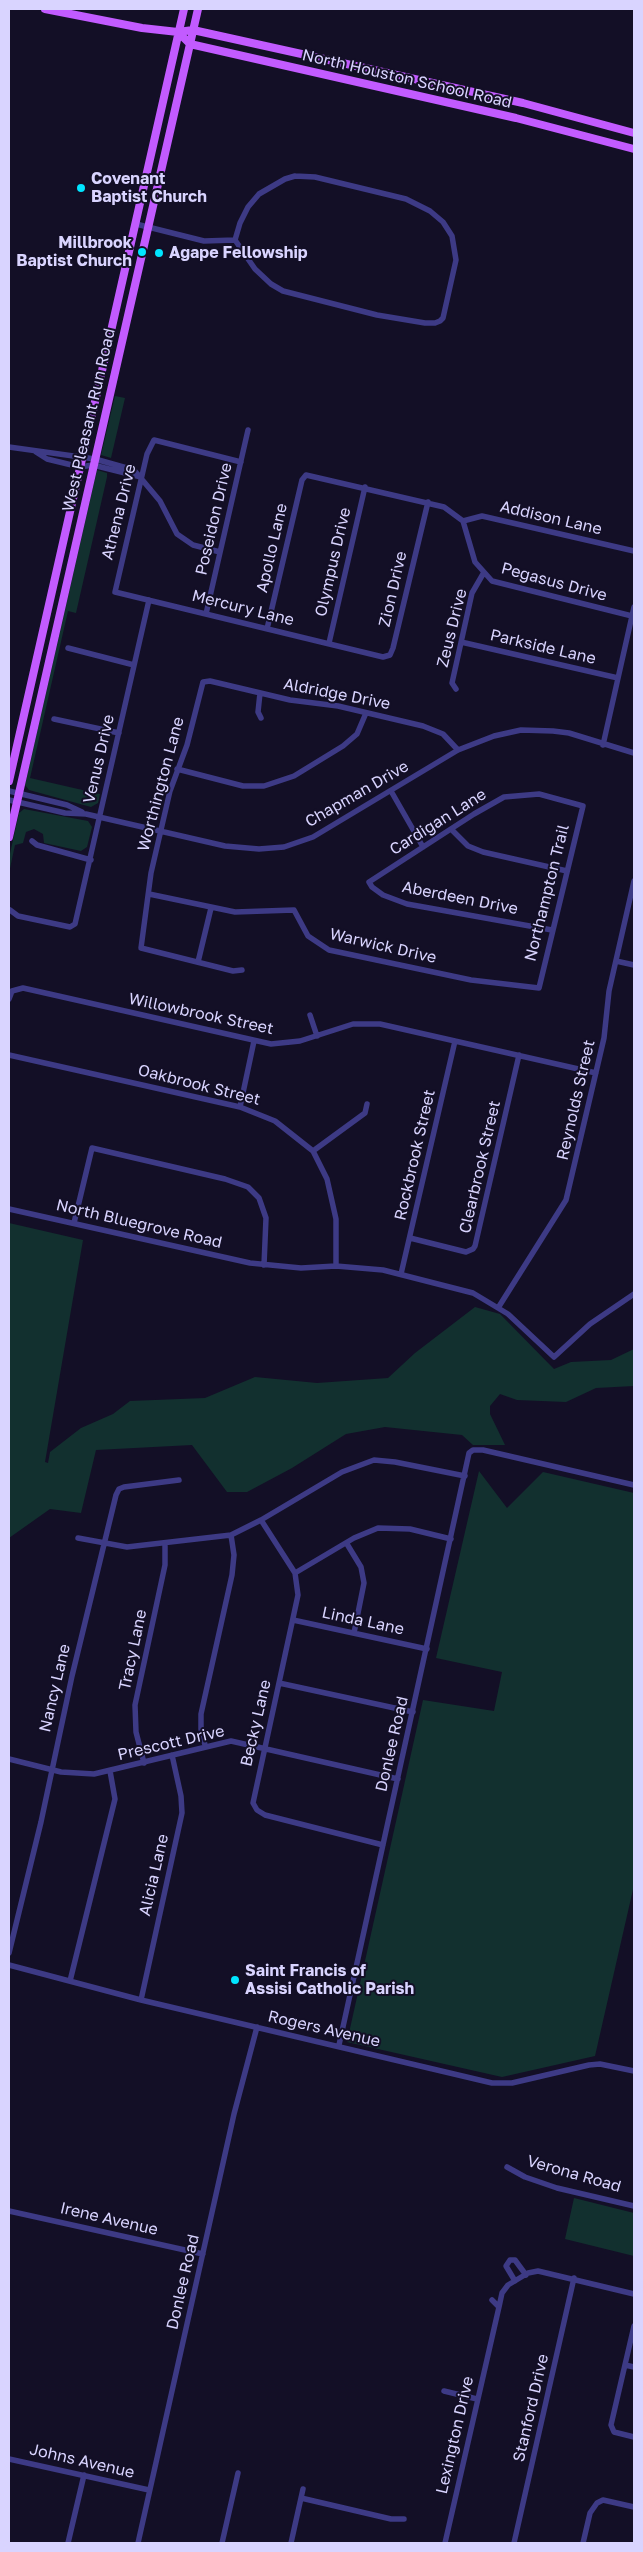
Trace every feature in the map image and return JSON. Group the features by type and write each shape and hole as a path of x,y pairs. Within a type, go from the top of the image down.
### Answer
{"main road":[{"name":"North Houston School Road","path":"45,9 142,28 178,32 193,30 569,115 634,133"},
{"name":"West Pleasant Run Road","path":"9,781 184,9"},
{"name":"West Pleasant Run Road","path":"9,837 15,799 39,705 198,9"},
{"path":"178,32 190,44"},
{"name":"North Houston School Road","path":"190,44 408,93 565,131 634,150"},
{"path":"408,93 411,79"},
{"path":"565,131 569,115"},
{"path":"27,703 39,705"}],"street":[{"path":"295,176 315,177 415,203 436,216 452,236 456,260 443,318 431,324 377,315 283,291 271,284 255,269 235,240 240,223 254,199 266,189 295,176"},
{"path":"136,224 204,241 235,240"},
{"name":"Poseidon Drive","path":"206,614 248,430"},
{"name":"Athena Drive","path":"115,592 142,477 154,440 241,462"},
{"path":"9,447 83,457 94,462 134,470 142,477 160,501 177,534 193,545 220,552"},
{"path":"36,452 47,459 80,466 94,462"},
{"name":"Apollo Lane","path":"267,628 302,480 306,475 365,487"},
{"path":"365,487 444,507 462,521"},
{"name":"Olympus Drive","path":"329,644 365,487"},
{"name":"Zion Drive","path":"364,652 383,657 390,655 394,648 428,502"},
{"name":"Addison Lane","path":"462,521 482,516 634,551"},
{"name":"Pegasus Drive","path":"462,521 475,562 492,581 632,616"},
{"name":"Zeus Drive","path":"456,689 452,683 472,594 484,574"},
{"name":"Mercury Lane","path":"115,592 364,652"},
{"name":"Venus Drive","path":"10,910 18,916 70,927 75,924 149,600"},
{"path":"603,745 634,607"},
{"name":"Parkside Lane","path":"461,642 618,678"},
{"path":"68,648 134,665"},
{"name":"Aldridge Drive","path":"203,682 210,681 434,729 448,738 458,750"},
{"name":"Worthington Lane","path":"198,962 145,950 141,948 141,944 151,873 177,769 187,745 203,682"},
{"path":"260,693 258,712 262,718"},
{"path":"177,769 243,786 271,784 294,776 353,738 359,730 366,713"},
{"path":"54,719 119,733"},
{"name":"Chapman Drive","path":"9,792 15,799 67,805 86,814 242,849 284,847 313,837 458,750 494,736 514,731 540,729 569,733 634,753"},
{"path":"391,791 423,847"},
{"name":"Cardigan Lane","path":"369,882 504,797 548,795 583,806"},
{"name":"Northampton Trail","path":"539,988 583,806"},
{"path":"451,829 468,846 483,852 567,871"},
{"path":"32,841 37,845 91,860"},
{"name":"Reynolds Street","path":"498,1308 566,1200 604,1038 609,991 634,881"},
{"name":"Aberdeen Drive","path":"369,882 372,887 384,894 407,904 552,930"},
{"name":"Warwick Drive","path":"149,894 211,908 248,913 294,910 308,936 329,950 456,977 539,988"},
{"path":"211,908 198,962 233,971 242,970"},
{"path":"616,961 634,965"},
{"name":"Willowbrook Street","path":"9,999 12,991 23,988 254,1041 282,1045 347,1026 368,1023 596,1073"},
{"path":"310,1015 318,1036"},
{"path":"240,1107 254,1041"},
{"name":"Rockbrook Street","path":"401,1274 455,1041"},
{"name":"Oakbrook Street","path":"9,1055 240,1107 275,1121 313,1151 328,1180 334,1201 336,1266"},
{"name":"Clearbrook Street","path":"410,1238 466,1252 475,1246 519,1055"},
{"path":"313,1151 364,1113 367,1104"},
{"path":"74,1223 92,1148 225,1179 248,1187 259,1198 266,1218 264,1265"},
{"name":"North Bluegrove Road","path":"9,1209 264,1265 301,1268 336,1266 383,1270 473,1293 498,1308"},
{"path":"498,1308 508,1314 554,1357 590,1324 634,1294"},
{"name":"Donlee Road","path":"339,2046 469,1453 473,1450 483,1450 634,1485"},
{"path":"78,1538 127,1547 231,1535 261,1520 342,1472 362,1463 387,1461 465,1476"},
{"name":"Nancy Lane","path":"9,1953 41,1822 50,1769 104,1544 119,1490 124,1487 179,1480"},
{"name":"Becky Lane","path":"261,1520 295,1573 298,1595 253,1803 260,1813 383,1845"},
{"path":"295,1573 369,1531 388,1527 410,1528 451,1539"},
{"path":"205,1746 201,1729 201,1714 232,1575 234,1555 231,1535"},
{"name":"Tracy Lane","path":"144,1762 136,1732 135,1705 165,1565 165,1544"},
{"path":"347,1544 361,1567 364,1582 354,1633"},
{"name":"Linda Lane","path":"293,1620 427,1649"},
{"path":"279,1683 413,1712"},
{"name":"Prescott Drive","path":"9,1759 77,1774 110,1772 205,1746 231,1741 398,1779"},
{"name":"Alicia Lane","path":"141,2000 182,1814 181,1796 172,1755"},
{"path":"70,1981 115,1799 110,1772"},
{"name":"Rogers Avenue","path":"9,1965 141,2000 492,2083 512,2083 600,2064 634,2071"},
{"name":"Donlee Road","path":"138,2543 234,2114 257,2027"},
{"name":"Verona Road","path":"507,2167 525,2177 557,2188 634,2206"},
{"name":"Irene Avenue","path":"9,2211 203,2254"},
{"path":"526,2275 515,2260 510,2260 506,2266 515,2281 526,2275 542,2271 634,2294"},
{"name":"Stanford Drive","path":"514,2543 574,2278"},
{"name":"Lexington Drive","path":"445,2543 499,2306 505,2289 515,2281"},
{"path":"492,2300 499,2306"},
{"path":"634,2326 610,2425 611,2429 634,2437"},
{"path":"625,2365 634,2367"},
{"path":"444,2391 477,2399"},
{"name":"Johns Avenue","path":"9,2459 149,2490"},
{"path":"222,2543 238,2473"},
{"path":"68,2543 84,2475"},
{"path":"291,2543 303,2490"},
{"path":"301,2498 391,2519 404,2519"},
{"path":"583,2543 590,2513 597,2503 603,2500 634,2507"}],"green space":[{"path":"115,396 125,398 111,458 101,455"},
{"path":"97,470 107,473 107,477 76,613 68,611 30,778 100,794 98,803 91,807 29,790 25,785"},
{"path":"24,809 88,821 92,827 87,847 81,851 44,843 43,834 34,829 26,832 23,843 15,845 9,873 9,858 19,813"},
{"path":"9,1223 83,1240 45,1462 48,1463 50,1452 81,1428 113,1414 130,1401 205,1398 255,1377 317,1383 388,1378 415,1353 475,1307 500,1314 554,1369 571,1362 611,1360 634,1349 634,1386 596,1388 566,1402 517,1400 500,1394 490,1406 490,1414 505,1445 473,1445 462,1435 385,1427 346,1434 292,1468 247,1492 227,1492 192,1445 96,1450 81,1513 50,1509 9,1538"},
{"path":"479,1471 507,1508 543,1472 634,1493 634,1885 595,2056 502,2077 347,2042 423,1700 494,1711 502,1672 436,1658"},
{"path":"574,2198 634,2213 634,2256 565,2239"}],"place":[{"name":"Covenant Baptist Church","path":"81,188"},
{"name":"Millbrook Baptist Church","path":"142,252"},
{"name":"Agape Fellowship","path":"159,253"},
{"name":"Saint Francis of Assisi Catholic Parish","path":"235,1980"}]}
